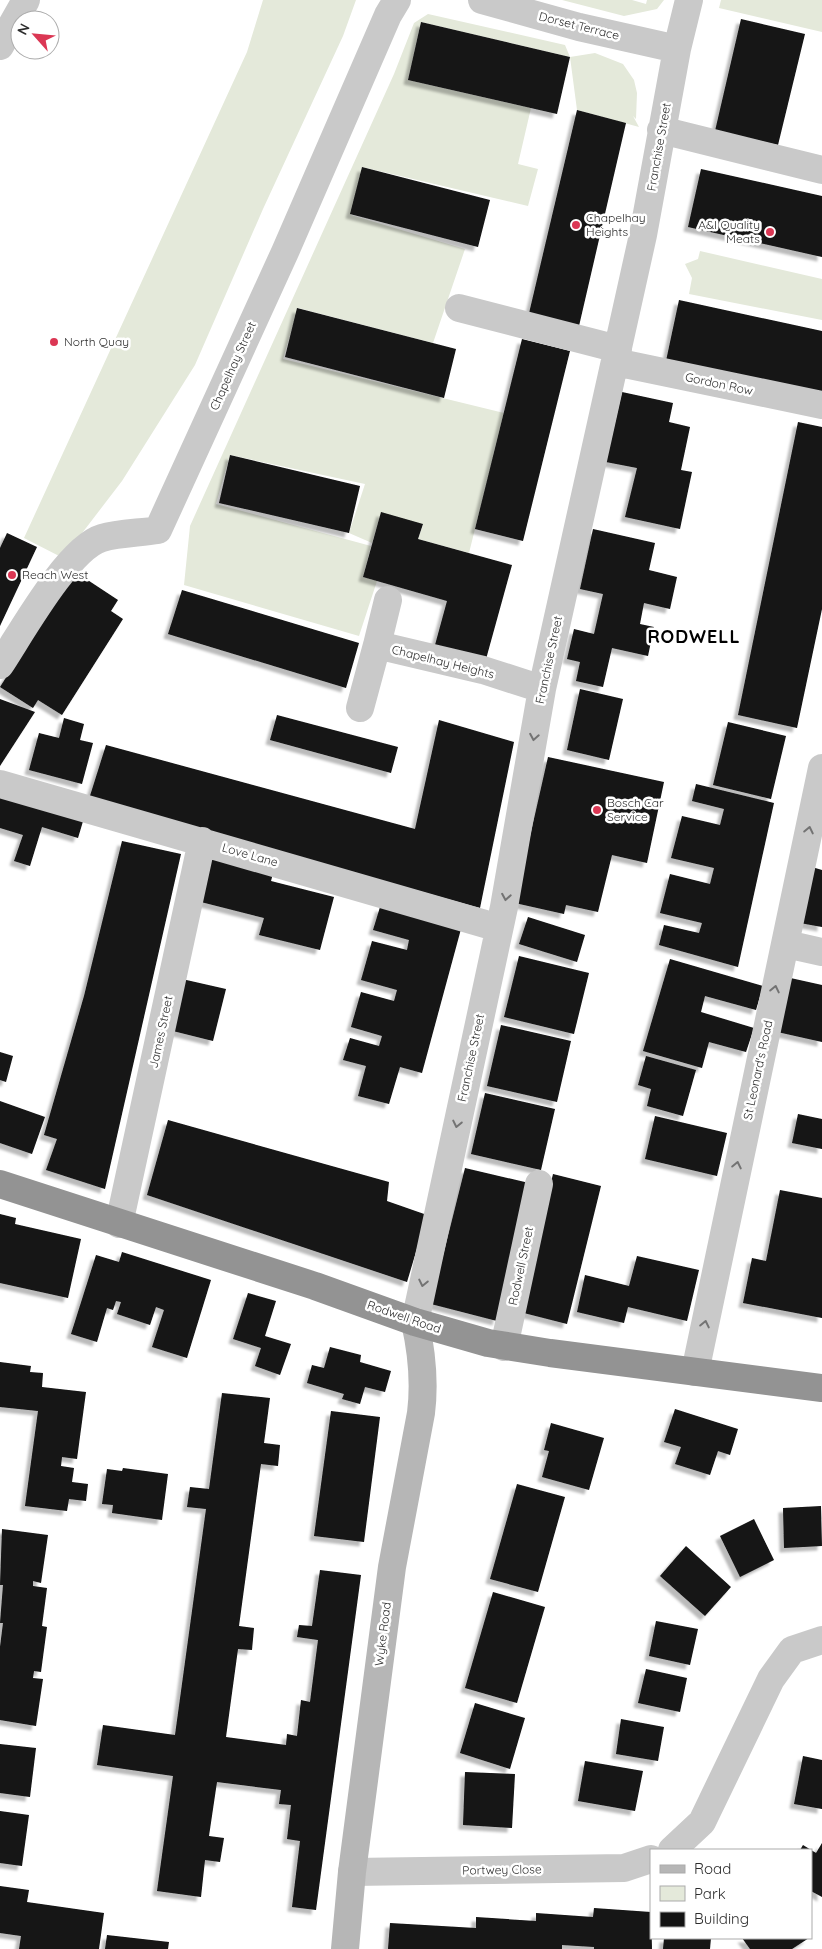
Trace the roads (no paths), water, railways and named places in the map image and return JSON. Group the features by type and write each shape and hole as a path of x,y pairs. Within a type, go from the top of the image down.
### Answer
{"highway":[{"name":"Rodwell Road","path":"0,1184 315,1286 415,1322 504,1347 822,1388"}],"main road":[{"name":"Wyke Road","path":"345,1949 352,1872 392,1567 422,1413 424,1372 415,1322"}],"street":[{"path":"0,46 26,0"},
{"name":"Chapelhay Street","path":"2,663 60,573 82,551 100,538 158,530 284,252 388,15 397,0"},
{"name":"Dorset Terrace","path":"482,0 579,27 677,49"},
{"name":"Franchise Street","path":"415,1322 499,928 542,689 643,235 677,49 689,0"},
{"path":"662,130 822,170"},
{"name":"Gordon Row","path":"459,308 617,355 822,406"},
{"path":"377,646 388,600"},
{"name":"Chapelhay Heights","path":"360,708 377,646 483,670 542,689"},
{"name":"St Leonard's Road","path":"695,1372 822,768"},
{"name":"Love Lane","path":"0,784 499,928"},
{"name":"James Street","path":"119,1224 202,841"},
{"path":"786,944 822,952"},
{"name":"Rodwell Street","path":"504,1347 539,1184"},
{"path":"673,1849 702,1822 771,1679 792,1650 822,1640"},
{"name":"Portwey Close","path":"352,1872 624,1868 650,1859"}],"place":[{"name":"Chapelhay Heights","path":"576,225"},
{"name":"A&I Quality Meats","path":"770,232"},
{"name":"North Quay","path":"54,342"},
{"name":"Reach West","path":"12,575"},
{"name":"Bosch Car Service","path":"597,810"}],"district":[{"name":"RODWELL","path":"694,637"}]}
